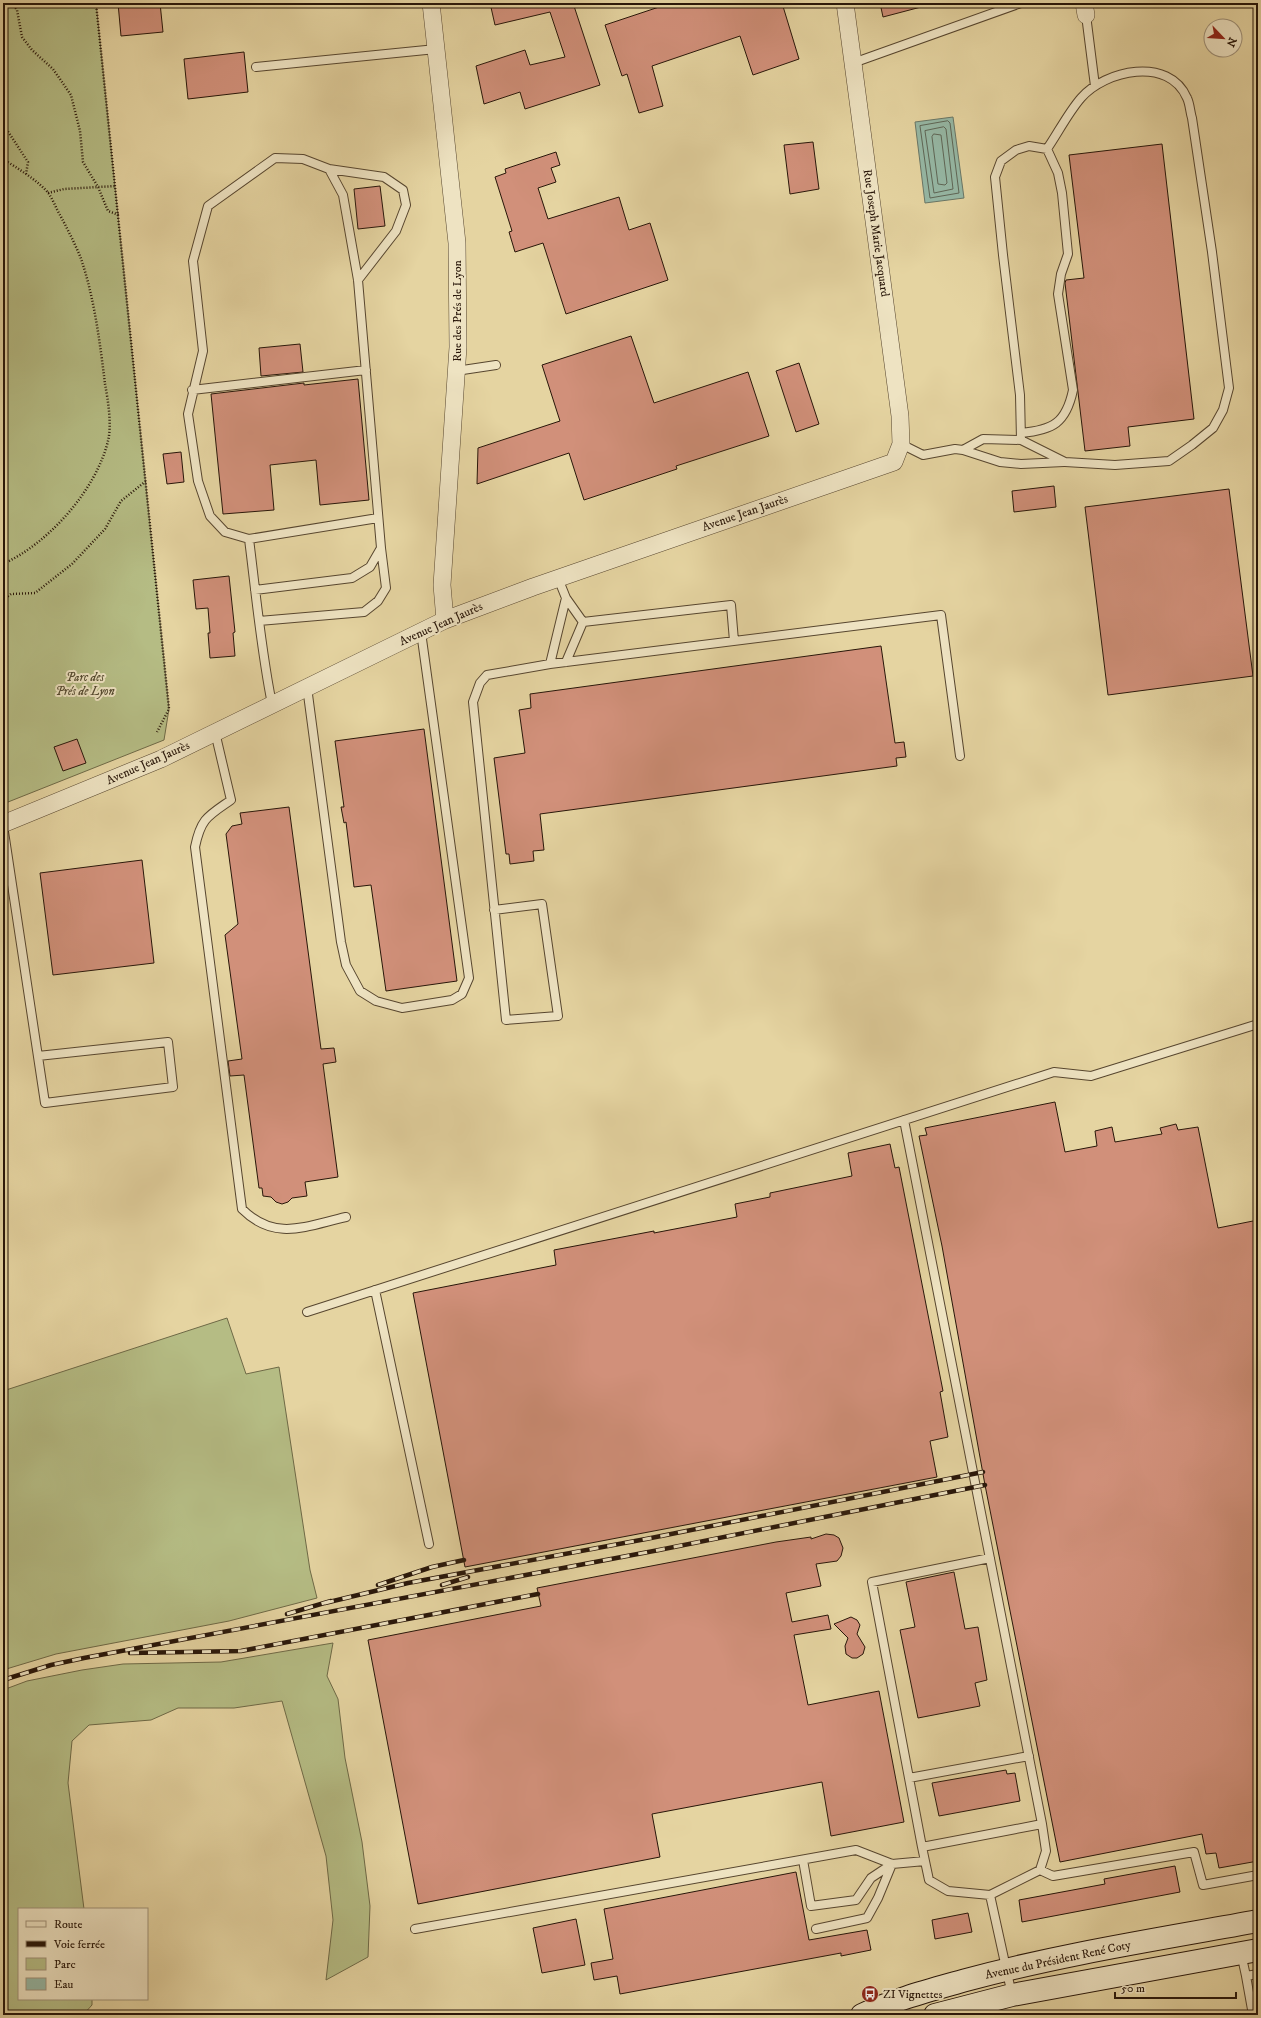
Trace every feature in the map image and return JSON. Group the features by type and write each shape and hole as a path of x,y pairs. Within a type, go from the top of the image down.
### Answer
{"main road":[{"name":"Avenue du Président René Coty","path":"862,2015 920,1993 1006,1969 1070,1955 1258,1921"},
{"name":"Avenue du Président René Coty","path":"935,2015 1012,1995 1249,1951"}],"street":[{"name":"Rue des Prés de Lyon","path":"431,3 457,243 456,371 442,585 445,620"},
{"name":"Rue Joseph Marie Jacquard","path":"845,3 900,416 901,444 894,462"},
{"name":"Avenue Jean Jaurès","path":"3,824 161,759 445,620 558,578 894,462"}],"lane":[{"path":"853,63 1022,3"},
{"path":"1085,9 1095,86"},
{"path":"256,67 436,49"},
{"path":"901,444 923,455 955,449 963,450 1000,462 1021,464 1065,462 1115,465 1168,461 1192,445 1213,428 1223,410 1229,388 1212,252 1192,118 1187,97 1178,85 1156,71 1139,71 1115,76 1095,86 1082,98 1047,149"},
{"path":"1021,436 1020,395 1002,255 995,177 1001,161 1016,150 1029,146 1047,149"},
{"path":"963,450 983,439 1021,436 1041,431 1063,418 1069,406 1072,390 1058,294 1061,274 1068,254 1058,173 1047,149"},
{"path":"358,280 396,231 406,205 403,190 384,177 329,169 302,160 275,158 208,206 193,260 203,351 192,390 188,414 198,481 210,516 225,532 249,539 378,518"},
{"path":"259,621 364,612 378,601 386,588 378,518 358,280 343,195 329,169"},
{"path":"456,371 496,365"},
{"path":"192,390 366,370"},
{"path":"1021,436 1065,462"},
{"path":"249,539 259,621 272,704"},
{"path":"255,590 352,578 370,567 381,548"},
{"path":"558,578 566,598 583,622"},
{"path":"550,664 566,598"},
{"path":"583,622 731,604 734,641"},
{"path":"494,910 542,904 558,1016 506,1020 494,910 473,702 480,683 487,675 550,664 941,616 960,756"},
{"path":"566,662 583,622"},
{"path":"307,687 341,942 346,966 360,991 376,1001 402,1008 452,1000 462,994 469,978 421,632"},
{"path":"215,732 231,800 208,815 199,828 195,846 242,1209 250,1218 265,1227 285,1230 346,1217"},
{"path":"3,824 45,1104 173,1086 168,1042 38,1056"},
{"path":"307,1312 1054,1072 1091,1076 1258,1024"},
{"path":"904,1120 1029,1756 1046,1851 1040,1870 990,1895 948,1891 929,1880 872,1582 990,1558"},
{"path":"375,1290 429,1544"},
{"path":"909,1778 1029,1756"},
{"path":"922,1847 1042,1824"},
{"path":"415,1929 856,1850 892,1864 925,1861"},
{"path":"1040,1870 1053,1876 1194,1852 1203,1885 1258,1875"},
{"path":"803,1860 811,1906 856,1900 871,1878 892,1864"},
{"path":"816,1929 866,1918 878,1898 892,1864"},
{"path":"990,1895 1012,1995"},
{"path":"1249,1951 1246,1976 1253,2015"},
{"path":"1246,1976 1258,1974"}],"path":[{"path":"12,3 17,10 22,37 32,50 53,69 71,95 80,131 83,162 98,188 108,211 119,215"},
{"path":"96,3 169,709 157,732"},
{"path":"3,124 28,162 26,174"},
{"path":"3,159 26,174 48,193 80,257 92,303 108,404 109,439 102,463 84,493 65,516 41,540 3,564"},
{"path":"48,193 64,190 116,186"},
{"path":"3,600 11,594 35,593 72,564 105,529 121,501 146,481"}],"green space":[{"name":"Parc des Prés de Lyon","path":"3,3 96,3 169,709 164,740 3,804"},
{"path":"227,1318 246,1374 279,1367 310,1570 317,1598 229,1621 56,1654 3,1670 3,1391"},
{"path":"333,1643 327,1676 338,1699 345,1758 362,1842 370,1906 368,1957 326,1980 333,1920 326,1856 282,1701 234,1708 178,1708 151,1720 89,1725 72,1741 68,1783 84,1908 18,1908 18,2000 92,2000 92,2005 83,2015 3,2015 3,1690 27,1681 82,1670 123,1664 221,1662"}],"water":[{"path":"953,117 964,198 925,203 915,122"}],"building":[{"path":"118,3 160,3 163,32 121,36"},
{"path":"490,3 573,3 600,85 525,109 520,92 484,104 476,66 525,50 530,65 565,57 550,12 495,25"},
{"path":"671,3 782,3 799,59 753,75 740,36 652,66 663,106 639,113 627,74 622,76 605,25"},
{"path":"880,3 920,3 921,7 883,17"},
{"path":"244,52 248,92 188,99 184,59"},
{"path":"813,142 819,189 790,194 784,145"},
{"path":"1162,144 1194,419 1128,427 1130,446 1085,451 1065,283 1066,280 1084,278 1069,155"},
{"path":"556,152 560,165 551,168 556,182 538,188 548,219 619,197 629,230 650,223 668,280 566,314 543,243 515,252 509,232 512,231 495,177 506,173 505,169"},
{"path":"380,186 385,226 358,229 354,189"},
{"path":"631,336 654,403 748,372 769,436 676,466 677,469 584,500 569,453 477,484 478,448 560,421 542,365"},
{"path":"300,344 303,372 261,376 259,348"},
{"path":"799,363 819,424 796,432 776,371"},
{"path":"358,379 369,500 320,505 316,460 270,465 274,510 223,514 211,394 304,383 304,385"},
{"path":"181,452 184,482 167,484 163,454"},
{"path":"1054,486 1056,507 1014,512 1012,491"},
{"path":"1229,489 1253,676 1108,695 1085,507"},
{"path":"229,576 235,632 233,633 235,656 210,658 208,608 196,609 193,580"},
{"path":"881,646 895,743 904,742 906,757 896,758 897,766 540,814 544,850 533,851 534,861 510,864 509,854 506,854 494,758 525,753 519,710 531,708 530,694"},
{"path":"424,729 457,981 386,991 371,885 354,887 346,822 344,823 341,807 344,807 335,741"},
{"path":"77,739 86,763 63,771 54,747"},
{"path":"289,807 321,1049 334,1048 336,1062 323,1064 338,1177 305,1182 307,1196 292,1198 288,1202 282,1204 276,1202 271,1197 263,1196 262,1188 259,1188 244,1075 230,1076 228,1061 242,1059 225,935 238,924 226,834 232,826 242,824 240,813"},
{"path":"142,860 154,963 53,975 40,873"},
{"path":"1055,1102 1065,1152 1097,1146 1095,1131 1112,1127 1115,1142 1162,1134 1160,1128 1176,1124 1178,1130 1198,1127 1218,1228 1258,1220 1258,1861 1219,1868 1216,1853 1206,1854 1202,1834 1060,1862 985,1485 942,1246 919,1136 927,1135 925,1128"},
{"path":"890,1144 895,1168 899,1167 943,1391 940,1392 948,1437 930,1441 937,1477 465,1567 413,1293 556,1265 554,1250 737,1217 735,1204 770,1197 770,1193 852,1176 848,1153"},
{"path":"826,1534 834,1535 839,1538 843,1548 841,1556 837,1561 816,1564 821,1586 786,1593 792,1622 828,1615 831,1629 794,1635 808,1705 879,1691 904,1822 831,1836 822,1782 652,1814 660,1857 418,1904 368,1640 541,1606 537,1588 776,1542 811,1537 811,1539"},
{"path":"954,1572 965,1629 978,1627 987,1680 975,1683 980,1706 918,1718 900,1630 915,1627 906,1582"},
{"path":"851,1617 857,1620 860,1625 857,1634 865,1647 863,1654 857,1658 852,1658 846,1654 845,1646 848,1638 834,1624"},
{"path":"1006,1770 1007,1774 1015,1773 1020,1801 939,1816 932,1783"},
{"path":"1175,1866 1180,1892 1022,1922 1019,1900 1105,1884 1104,1879"},
{"path":"796,1872 809,1940 867,1930 871,1950 841,1956 841,1953 620,1994 617,1976 594,1980 591,1963 613,1959 604,1909"},
{"path":"968,1913 972,1932 935,1939 932,1920"},
{"path":"576,1919 585,1965 542,1973 533,1928"}],"railway":[{"path":"325,1603 408,1583 646,1539 983,1472"},
{"path":"3,1680 51,1665 84,1658 659,1550 985,1485"},
{"path":"378,1585 432,1567 464,1560"},
{"path":"442,1585 468,1577"},
{"path":"130,1653 241,1651 538,1594"},
{"path":"287,1614 331,1601"}],"place":[{"name":"ZI Vignettes","path":"870,1994"}]}
